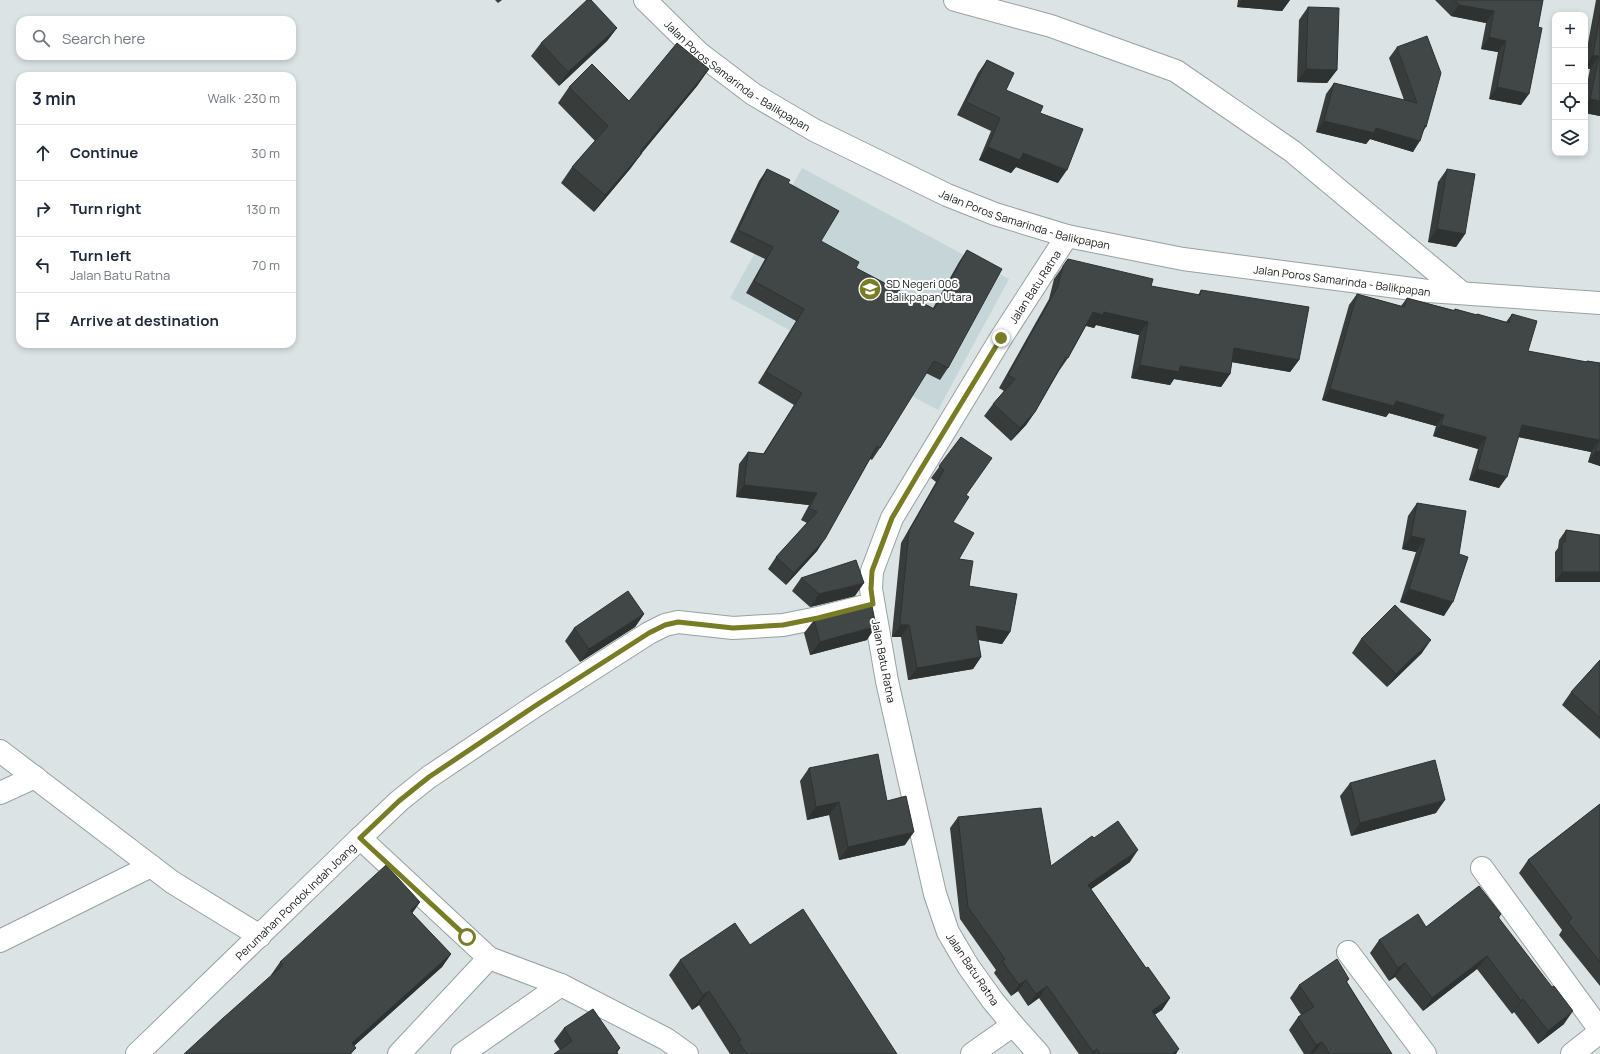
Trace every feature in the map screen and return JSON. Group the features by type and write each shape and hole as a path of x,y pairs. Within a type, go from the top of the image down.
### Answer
{"main road":[{"name":"Jalan Poros Samarinda - Balikpapan","path":"645,0 699,53 753,94 814,130 947,195 996,214 1067,236 1183,259 1428,291 1600,303"},
{"name":"Jalan Poros Samarinda - Balikpapan","path":"955,0 1051,26 1176,71 1292,151 1462,293"},
{"name":"Jalan Batu Ratna","path":"1039,1054 1013,1025 968,966 948,932 935,894 889,689 871,589 872,571 892,518 996,345 1067,236"},
{"path":"360,838 399,801 429,777 538,704 649,633 665,625 678,622 733,628 783,625 873,604"},
{"path":"0,751 172,882 260,936"},
{"path":"0,793 35,777"},
{"name":"Perumahan Pondok Indah Joang","path":"137,1054 360,838 489,958 561,985 666,1039 688,1054"},
{"path":"0,940 151,866"},
{"path":"1482,868 1600,1031 1572,1054"},
{"path":"1348,952 1425,1054"},
{"path":"399,1054 489,958"},
{"path":"462,1054 561,985"},
{"path":"972,1054 1013,1025"}],"shaded area":[{"name":"SD Negeri 006 Balikpapan Utara","path":"802,168 1009,279 938,410 730,298"}],"building":[{"path":"587,0 591,0 617,28 568,72 541,43"},
{"path":"1455,0 1543,0 1538,27 1542,28 1529,94 1497,87 1506,41 1489,37 1494,11 1459,5"},
{"path":"1308,7 1339,8 1337,70 1306,69"},
{"path":"1600,14 1600,101 1590,99 1599,56 1593,55"},
{"path":"1427,36 1441,73 1426,127 1425,125 1420,141 1376,128 1374,133 1324,121 1334,83 1417,103 1397,47"},
{"path":"677,43 709,69 640,152 642,153 605,195 572,167 608,126 569,87 592,64 629,101"},
{"path":"987,60 1014,73 1006,90 1043,106 1040,113 1083,129 1067,170 1023,153 1020,160 988,147 1000,118 966,102"},
{"path":"767,169 790,180 788,183 839,211 821,241 859,262 856,268 934,309 967,250 1002,269 948,368 934,361 880,448 877,446 825,539 794,573 776,557 817,512 809,508 817,493 744,485 748,452 764,454 802,393 766,372 804,309 754,281 773,247 738,230"},
{"path":"1447,169 1475,174 1465,234 1437,229"},
{"path":"1068,259 1153,279 1151,286 1200,295 1201,290 1309,307 1299,360 1234,348 1230,374 1180,366 1179,372 1140,365 1148,322 1104,312 1103,315 1093,312 1068,358 1066,357 1035,412 1020,428 993,404 1015,379 1008,375 1058,286 1063,266"},
{"path":"1357,294 1404,307 1407,298 1454,311 1455,309 1509,323 1512,314 1537,321 1528,351 1600,363 1600,452 1596,451 1599,440 1522,425 1507,477 1477,469 1486,437 1441,425 1444,415 1396,401 1394,406 1330,389"},
{"path":"961,437 992,458 966,495 969,497 953,522 974,533 959,559 973,561 969,586 1017,594 1010,632 976,626 981,657 917,668 909,625 901,625 900,622 909,531 944,470 939,466"},
{"path":"1417,503 1466,511 1459,554 1468,557 1453,602 1409,589 1425,539 1411,536"},
{"path":"1566,530 1600,535 1600,572 1562,572 1562,542 1565,542"},
{"path":"856,560 864,583 819,594 801,578"},
{"path":"628,591 644,614 589,649 574,628"},
{"path":"1395,605 1431,640 1396,674 1361,639"},
{"path":"872,606 876,626 820,642 814,620"},
{"path":"1600,660 1600,718 1571,692"},
{"path":"878,754 887,801 906,796 914,832 848,847 839,802 816,807 809,768"},
{"path":"1435,760 1445,800 1360,823 1350,783"},
{"path":"1600,804 1600,962 1568,922 1572,918 1528,860"},
{"path":"1041,808 1051,866 1092,836 1094,838 1118,821 1138,850 1088,885 1146,968 1148,967 1170,998 1152,1011 1179,1049 1172,1054 1101,1054 1097,1049 1093,1052 1047,986 1036,994 1026,980 1019,985 1002,961 1005,959 968,907 958,817"},
{"path":"386,865 420,902 410,911 451,954 352,1043 356,1048 349,1054 184,1054 283,965 280,962"},
{"path":"1479,886 1501,914 1498,917 1552,987 1554,986 1573,1011 1548,1031 1523,999 1521,1001 1487,956 1432,998 1405,963 1398,968 1379,940 1418,914 1426,927"},
{"path":"803,909 897,1054 747,1054 738,1041 741,1040 709,991 703,995 680,960 735,923 750,945"},
{"path":"1337,959 1349,979 1346,981 1392,1054 1330,1054 1322,1042 1316,1045 1298,1017 1314,1007 1299,985"},
{"path":"593,1009 620,1048 616,1051 618,1054 554,1054 572,1041 564,1028"}],"place":[{"name":"SD Negeri 006 Balikpapan Utara","path":"870,289"}],"route":[{"path":"467,937 360,838 399,801 429,777 538,704 649,633 665,625 678,622 733,628 783,625 873,604 871,589 872,571 892,518 1001,338"}]}
